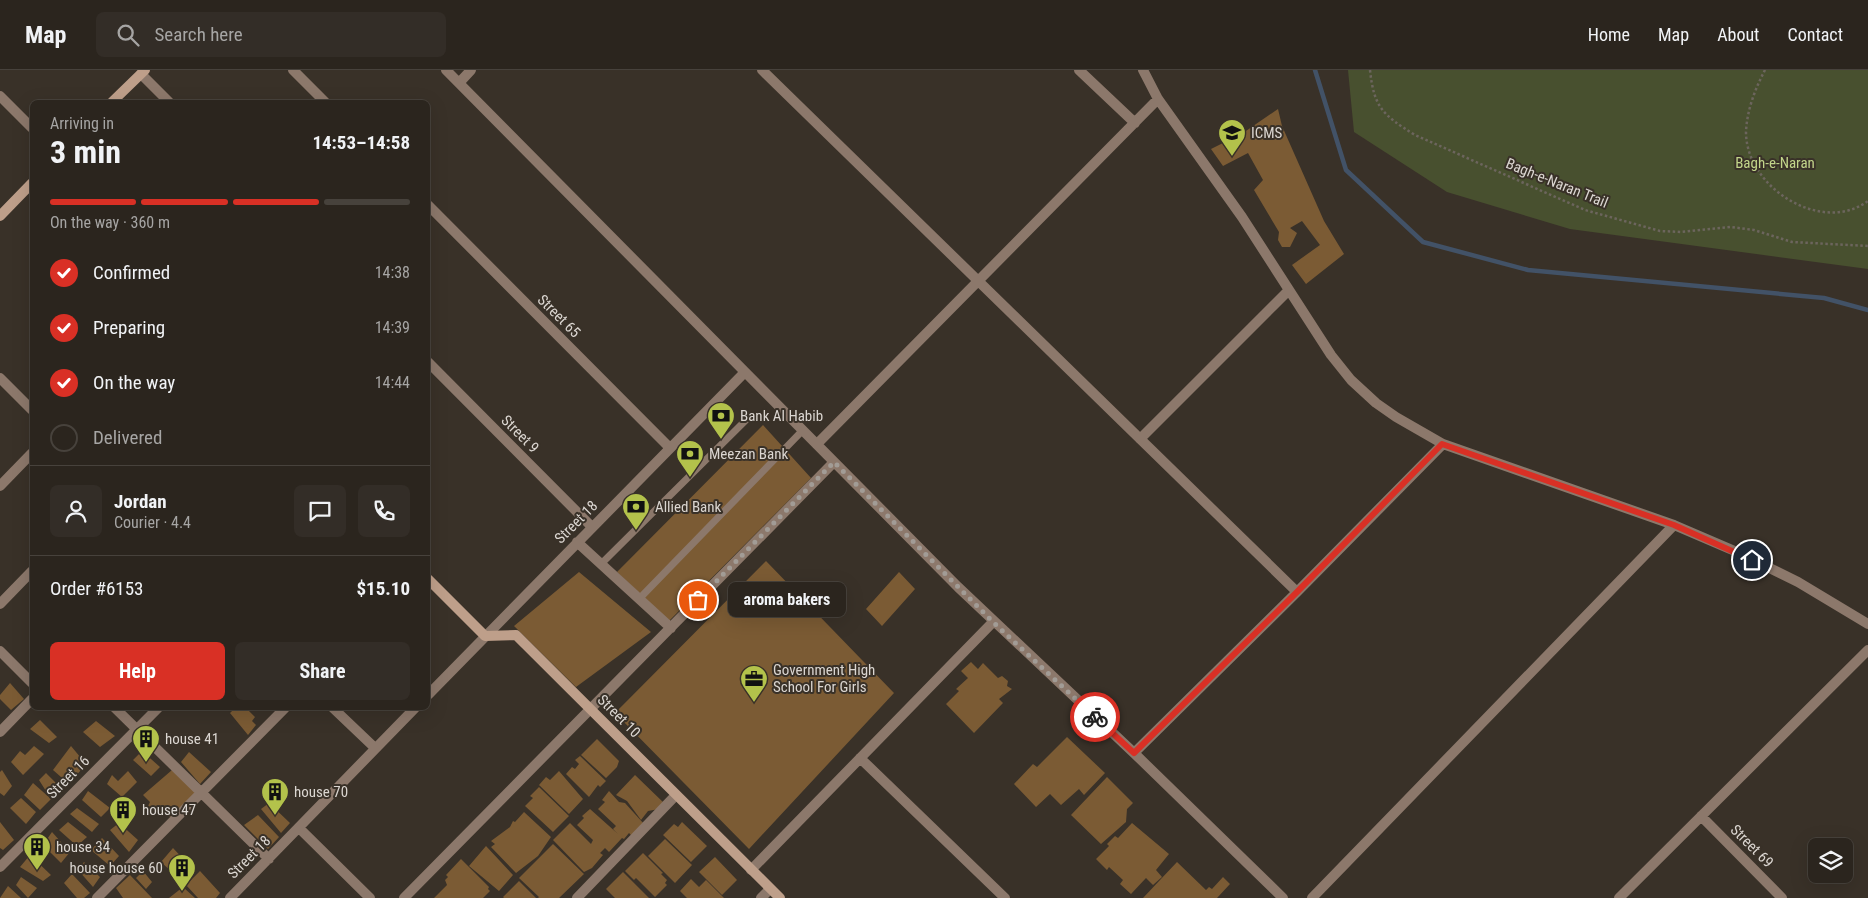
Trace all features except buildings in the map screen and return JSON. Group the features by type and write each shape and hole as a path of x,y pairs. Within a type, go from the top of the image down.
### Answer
{"street":[{"path":"293,70 323,100"},
{"path":"446,70 993,622 1134,753 1283,898"},
{"path":"459,83 471,70"},
{"path":"762,70 1297,592"},
{"path":"1079,70 1135,123"},
{"path":"1143,70 1158,99 1242,217 1331,355 1351,380 1376,403 1442,444 1674,525 1798,582 1868,624"},
{"path":"114,100 143,72 166,100"},
{"path":"0,96 30,126"},
{"path":"817,444 1158,99"},
{"path":"0,216 30,188"},
{"name":"Street 65","path":"430,207 670,448"},
{"path":"1140,439 1289,290"},
{"name":"Street 9","path":"430,364 592,527"},
{"name":"Street 18","path":"430,692 745,372"},
{"path":"0,378 30,408"},
{"path":"1134,753 1297,592 1442,444"},
{"path":"0,486 30,455"},
{"path":"404,898 834,462"},
{"path":"1312,898 1674,525"},
{"path":"577,542 671,628"},
{"path":"0,604 30,573"},
{"path":"430,581 485,636"},
{"path":"751,870 993,622"},
{"name":"Street 10","path":"485,636 516,635 780,898"},
{"path":"1619,898 1868,650"},
{"path":"0,651 30,681"},
{"path":"0,732 30,701"},
{"path":"117,710 269,859"},
{"name":"Street 16","path":"0,867 156,710"},
{"path":"97,898 283,710"},
{"path":"335,710 375,748"},
{"name":"Street 18","path":"232,897 413,710"},
{"path":"860,758 1005,898"},
{"path":"577,898 676,795"},
{"name":"Street 69","path":"1701,816 1782,898"},
{"path":"300,828 370,898"},
{"path":"761,898 770,889"}],"lane":[{"path":"601,564 746,420"},
{"path":"639,599 803,430"}],"path":[{"name":"Bagh-e-Naran Trail","path":"1370,70 1372,92 1379,105 1388,116 1414,135 1585,210 1660,231 1681,232 1731,227 1754,230 1792,242 1868,246"},
{"path":"1765,70 1749,110 1746,132 1754,164 1764,180 1777,193 1795,204 1819,211 1841,211 1860,207 1868,201"}],"green space":[{"name":"Bagh-e-Naran","path":"1348,70 1868,70 1868,269 1570,229 1447,192 1354,132"}],"waterway":[{"path":"1315,70 1346,170 1423,242 1528,270 1824,298 1868,310"}],"way so far":[{"path":"698,600 834,462 993,622 1095,717"}],"place":[{"name":"ICMS","path":"1232,157"},
{"name":"Bank Al Habib","path":"721,440"},
{"name":"Meezan Bank","path":"690,478"},
{"name":"Allied Bank","path":"636,531"},
{"name":"aroma bakers","path":"698,600"},
{"name":"Government High School For Girls","path":"754,703"},
{"name":"house 41","path":"146,763"},
{"name":"house 70","path":"275,816"},
{"name":"house 47","path":"123,834"},
{"name":"house 34","path":"37,871"},
{"name":"house house 60","path":"182,892"}],"route":[{"path":"1095,717 1134,753 1297,592 1442,444 1674,525 1752,560"}]}
